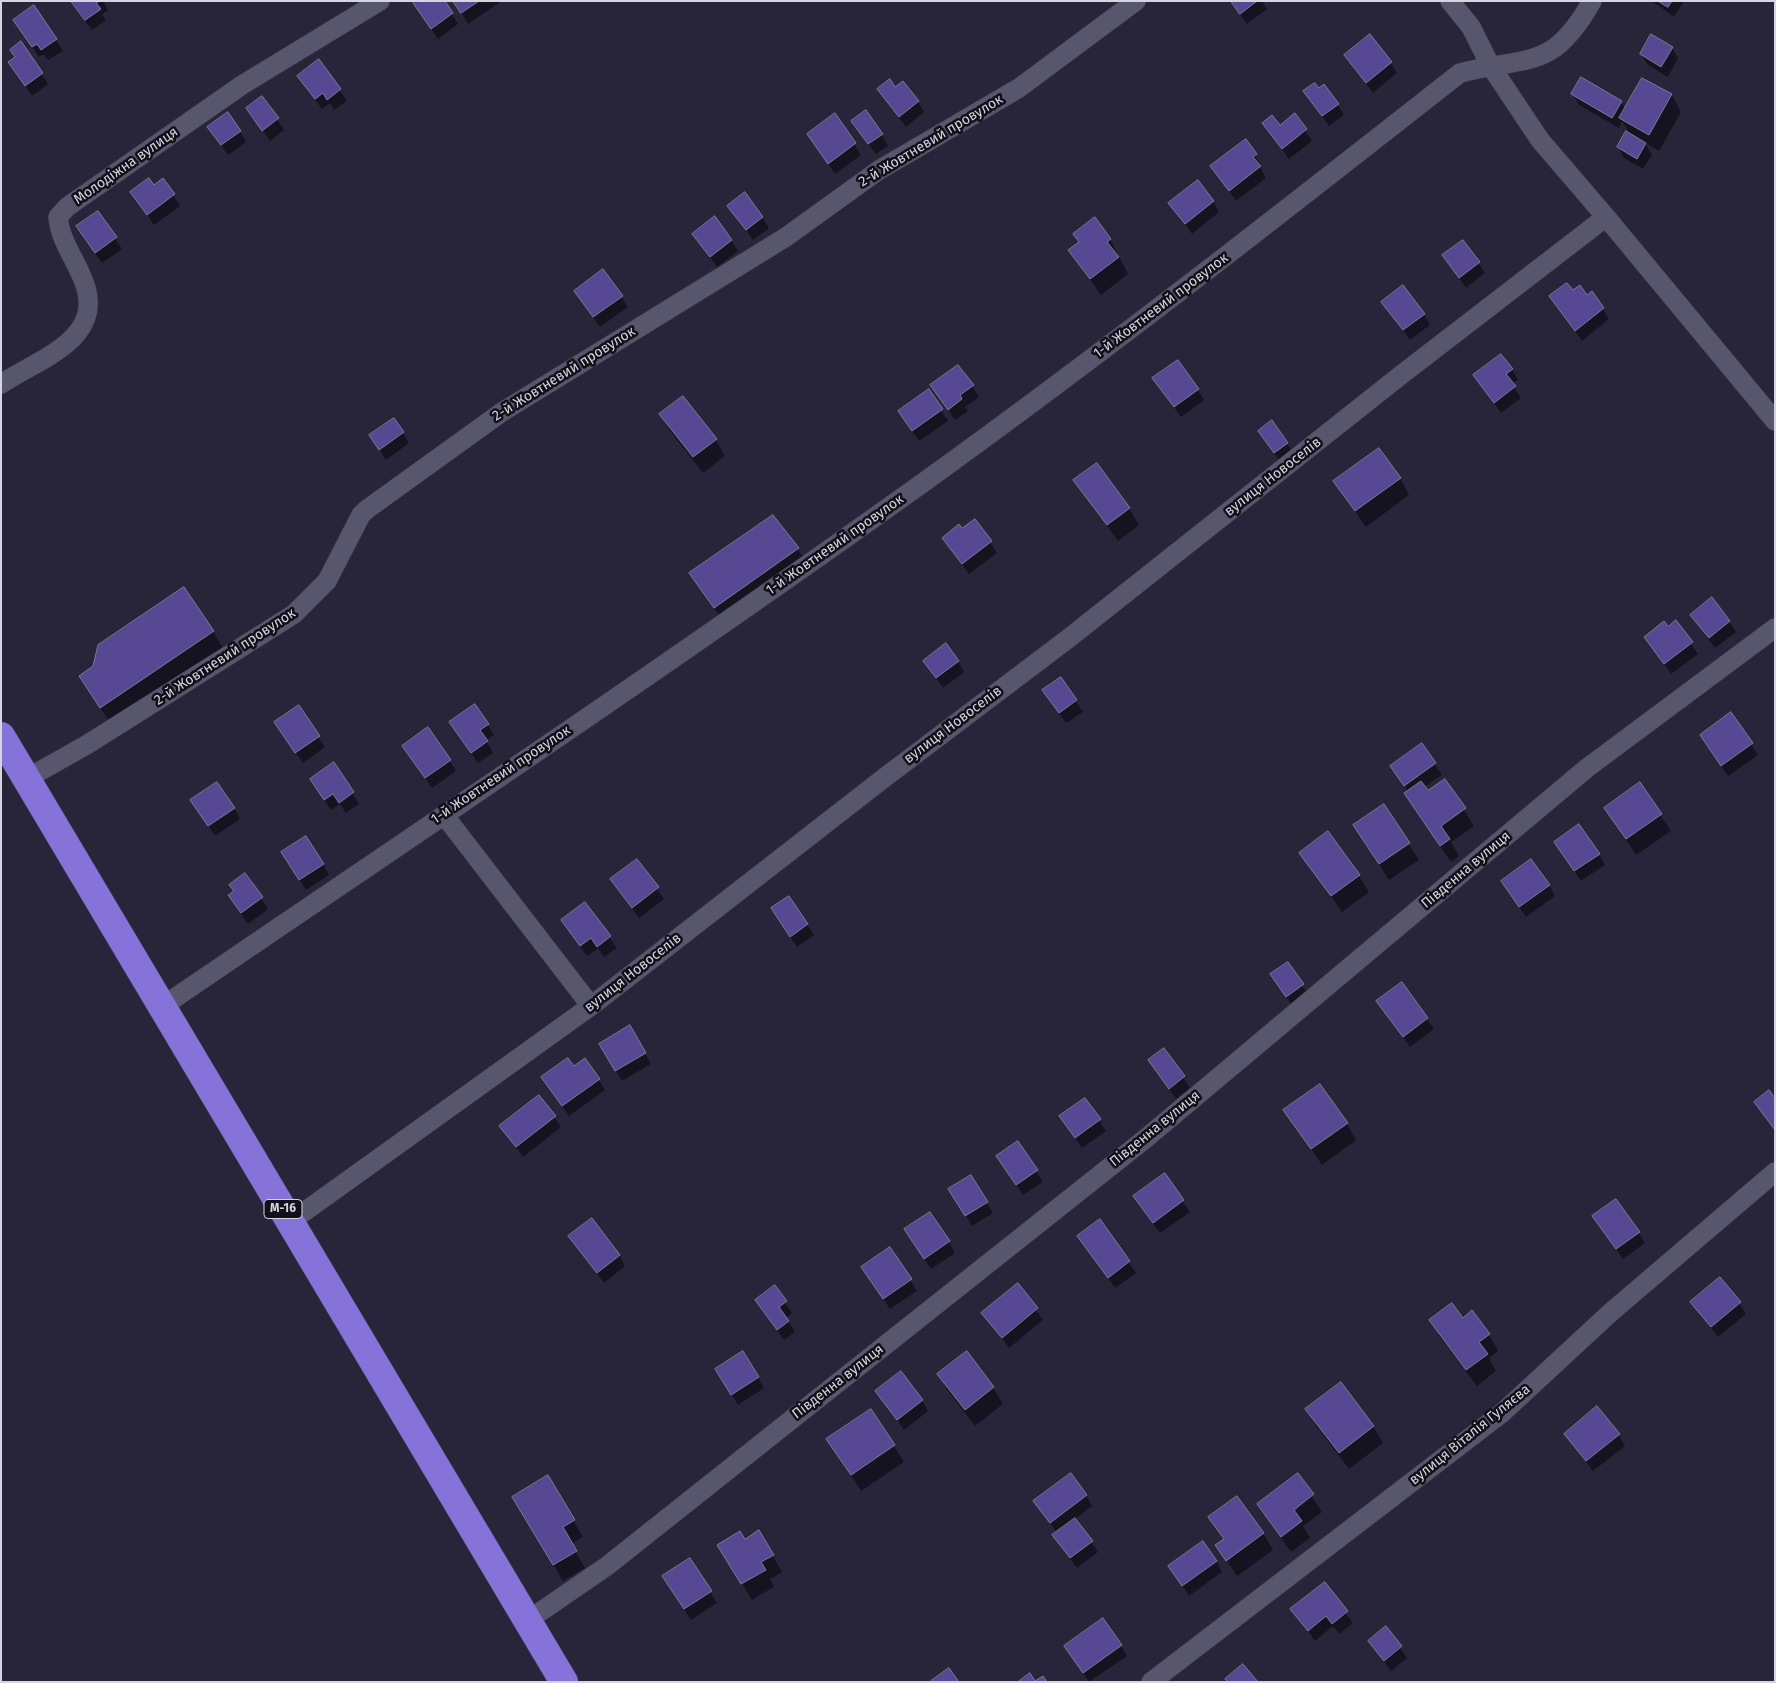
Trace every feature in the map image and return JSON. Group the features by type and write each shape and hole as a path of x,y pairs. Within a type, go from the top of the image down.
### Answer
{"highway":[{"name":"М-16","path":"1,736 564,1682"}],"street":[{"name":"Молодіжна вулиця","path":"1,384 64,345 77,335 86,322 89,307 88,292 59,232 58,217 67,207 242,85 380,1"},
{"name":"2-й Жовтневий провулок","path":"26,779 88,744 294,614 327,580 366,510 502,412 786,237 879,170 1019,88 1136,1"},
{"path":"1450,1 1471,27 1490,65 1540,140 1775,421"},
{"path":"1490,65 1537,59 1551,52 1565,41 1579,24 1592,1"},
{"name":"1-й Жовтневий провулок","path":"163,1006 743,610 926,481 1073,373 1276,218 1460,73 1490,65"},
{"name":"вулиця Новоселів","path":"290,1222 591,1006 884,778 1069,638 1400,375 1606,217"},
{"name":"Південна вулиця","path":"527,1621 607,1566 1144,1139 1587,768 1775,628"},
{"path":"444,815 591,1006"},
{"name":"вулиця Віталія Гуляєва","path":"1151,1682 1502,1413 1610,1313 1775,1172"}],"building":[{"path":"71,1 100,1 96,3 101,9 85,20"},
{"path":"415,1 445,1 453,13 431,29 413,3"},
{"path":"453,1 479,1 461,13"},
{"path":"1231,1 1257,1 1240,14"},
{"path":"1658,1 1672,1 1668,7"},
{"path":"34,5 57,39 41,50 37,44 32,47 13,20"},
{"path":"1370,34 1392,62 1366,83 1344,55"},
{"path":"1651,34 1673,47 1661,67 1640,54"},
{"path":"21,41 43,73 25,86 8,62 15,57 10,50"},
{"path":"319,59 341,89 327,100 323,93 315,99 297,76"},
{"path":"1581,77 1622,101 1612,118 1571,94"},
{"path":"1642,78 1672,94 1649,135 1619,118"},
{"path":"890,79 895,87 903,81 919,101 899,117 877,89"},
{"path":"1315,83 1319,88 1324,84 1339,104 1322,116 1303,91"},
{"path":"262,96 279,118 262,131 246,108"},
{"path":"866,110 883,134 868,144 851,121"},
{"path":"228,112 241,131 221,145 207,127"},
{"path":"835,113 856,143 828,164 807,134"},
{"path":"1295,113 1307,129 1282,149 1262,123 1272,115 1280,125"},
{"path":"1626,131 1646,143 1637,159 1617,147"},
{"path":"1246,139 1257,154 1253,157 1261,166 1229,191 1210,166"},
{"path":"149,178 154,185 163,178 175,194 147,215 130,192"},
{"path":"1198,180 1214,201 1185,224 1168,203"},
{"path":"745,192 763,217 746,230 727,206"},
{"path":"98,211 117,237 95,253 76,226"},
{"path":"715,216 732,240 710,257 692,234"},
{"path":"1095,217 1111,239 1107,242 1119,257 1090,279 1068,250 1079,242 1073,234"},
{"path":"1463,240 1480,262 1459,278 1442,255"},
{"path":"603,269 623,296 593,317 574,291"},
{"path":"1567,283 1573,290 1580,285 1587,295 1592,291 1604,308 1575,331 1549,296"},
{"path":"1403,285 1425,314 1403,330 1381,302"},
{"path":"1501,354 1513,369 1506,374 1516,386 1494,403 1473,375"},
{"path":"1178,360 1199,389 1174,407 1152,378"},
{"path":"958,365 974,385 960,395 962,399 948,410 930,385"},
{"path":"929,389 943,409 912,431 898,411"},
{"path":"683,396 717,439 693,457 659,414"},
{"path":"394,418 404,432 379,450 369,435"},
{"path":"1272,420 1288,443 1274,453 1258,431"},
{"path":"1379,448 1401,478 1355,511 1333,481"},
{"path":"1097,463 1130,508 1107,525 1073,480"},
{"path":"773,515 799,548 714,608 689,573"},
{"path":"975,519 992,541 962,564 942,538 959,524 962,528"},
{"path":"184,587 214,631 100,708 79,676 93,666 98,645"},
{"path":"1712,597 1730,621 1709,638 1690,615"},
{"path":"1676,620 1693,642 1664,664 1644,637 1664,621 1668,626"},
{"path":"946,643 959,661 936,678 923,661"},
{"path":"1061,677 1077,700 1059,713 1042,690"},
{"path":"475,704 489,724 480,730 488,741 471,753 449,722"},
{"path":"299,705 320,736 295,753 274,722"},
{"path":"1731,712 1753,743 1721,766 1700,735"},
{"path":"428,727 451,760 425,778 402,746"},
{"path":"1422,743 1436,763 1404,786 1390,766"},
{"path":"334,762 354,792 339,803 333,794 324,800 310,779"},
{"path":"1445,779 1466,808 1441,826 1450,839 1440,846 1404,793 1421,781 1428,790"},
{"path":"217,782 235,808 208,826 190,800"},
{"path":"1640,782 1662,814 1626,839 1604,808"},
{"path":"1384,804 1410,843 1379,864 1353,825"},
{"path":"1579,824 1600,854 1574,871 1554,842"},
{"path":"1328,831 1360,875 1331,896 1299,853"},
{"path":"306,836 324,864 299,880 281,852"},
{"path":"637,859 659,887 632,908 610,879"},
{"path":"1531,859 1550,885 1519,907 1501,881"},
{"path":"245,873 263,897 241,913 228,895 234,891 229,885"},
{"path":"789,896 808,924 790,937 771,908"},
{"path":"585,902 611,936 597,947 591,938 580,946 561,920"},
{"path":"1288,962 1304,984 1286,997 1270,974"},
{"path":"1402,982 1428,1018 1403,1037 1376,1001"},
{"path":"630,1025 646,1053 615,1071 599,1044"},
{"path":"1164,1048 1185,1076 1169,1089 1148,1060"},
{"path":"568,1058 574,1066 585,1058 600,1079 562,1106 541,1077"},
{"path":"1320,1084 1348,1123 1311,1149 1283,1110"},
{"path":"1769,1090 1775,1098 1775,1130 1754,1102"},
{"path":"539,1095 556,1116 516,1147 499,1126"},
{"path":"1085,1098 1101,1119 1075,1138 1059,1116"},
{"path":"1018,1141 1038,1170 1016,1185 996,1156"},
{"path":"1165,1173 1184,1200 1153,1223 1133,1196"},
{"path":"971,1175 988,1202 965,1216 948,1189"},
{"path":"1616,1199 1640,1232 1616,1249 1592,1216"},
{"path":"930,1212 950,1241 924,1259 904,1229"},
{"path":"592,1218 620,1255 597,1273 568,1236"},
{"path":"1100,1219 1130,1261 1108,1278 1077,1236"},
{"path":"890,1247 912,1279 883,1299 861,1267"},
{"path":"1720,1277 1741,1302 1711,1327 1690,1302"},
{"path":"1018,1283 1038,1308 1002,1338 981,1313"},
{"path":"775,1285 787,1301 779,1307 789,1321 777,1330 755,1300"},
{"path":"1452,1303 1463,1318 1472,1310 1490,1334 1479,1342 1488,1354 1466,1370 1429,1320"},
{"path":"743,1351 759,1377 731,1395 715,1369"},
{"path":"967,1351 994,1387 965,1410 937,1374"},
{"path":"901,1371 923,1400 897,1420 875,1391"},
{"path":"1341,1382 1374,1426 1339,1453 1305,1409"},
{"path":"1597,1406 1620,1434 1586,1461 1564,1434"},
{"path":"871,1409 895,1445 851,1475 826,1439"},
{"path":"1071,1473 1087,1495 1050,1523 1033,1501"},
{"path":"1298,1473 1314,1494 1294,1510 1302,1521 1281,1537 1257,1504"},
{"path":"548,1475 575,1520 563,1527 577,1551 553,1565 512,1497"},
{"path":"1237,1496 1264,1533 1226,1561 1215,1545 1224,1539 1208,1517"},
{"path":"1075,1518 1093,1541 1070,1558 1052,1535"},
{"path":"759,1530 774,1555 761,1562 766,1570 741,1584 717,1545 740,1531 745,1539"},
{"path":"1203,1541 1217,1561 1182,1586 1168,1566"},
{"path":"690,1558 712,1591 684,1609 662,1576"},
{"path":"1325,1582 1348,1611 1332,1624 1326,1616 1308,1631 1290,1609"},
{"path":"1103,1618 1122,1645 1083,1673 1064,1646"},
{"path":"1386,1626 1402,1646 1384,1661 1368,1641"},
{"path":"1243,1664 1258,1682 1228,1682 1225,1679"},
{"path":"949,1668 959,1682 931,1681"},
{"path":"1030,1673 1035,1681 1043,1676 1047,1682 1018,1682"}]}
